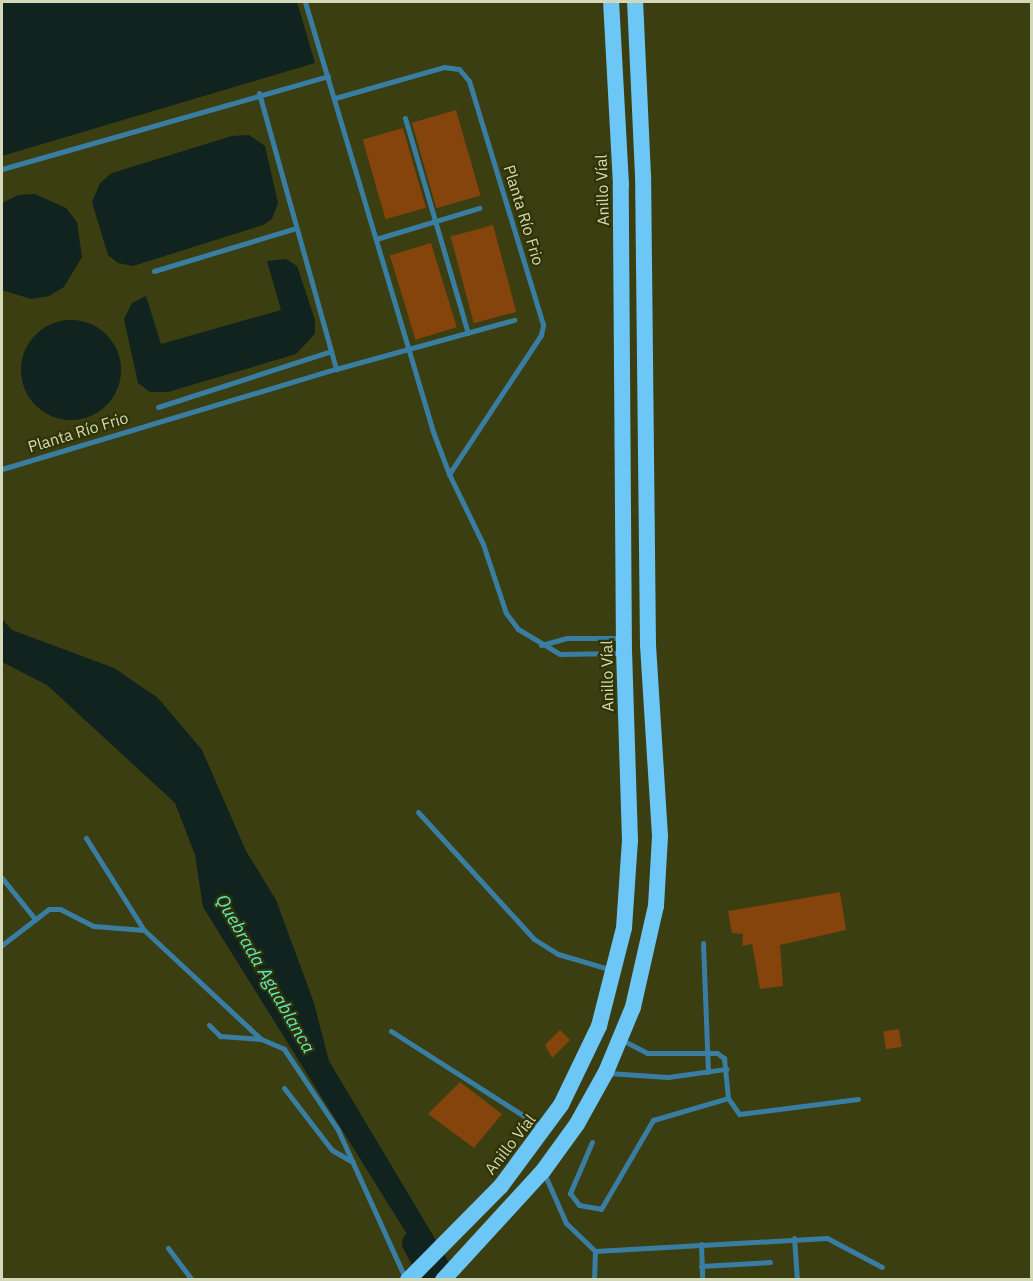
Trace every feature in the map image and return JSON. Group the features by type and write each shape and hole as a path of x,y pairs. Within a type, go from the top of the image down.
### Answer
{"highway":[{"name":"Anillo Víal","path":"408,1278 501,1186 545,1129 588,1053 616,971 629,885 624,645 621,185 611,2"},
{"path":"442,1280 543,1171 577,1124 621,1040 650,940 660,836 648,645 643,176 635,2"}],"lane":[{"path":"305,2 335,98 407,351 449,474 483,544 506,613 518,629 541,645 560,654 624,645"},
{"name":"Planta Río Frio","path":"335,98 444,67 459,69 469,81 543,325 541,335 449,474"},
{"path":"2,169 259,93 328,76"},
{"path":"259,93 336,369"},
{"path":"405,118 468,333"},
{"path":"376,239 479,208"},
{"path":"154,271 297,228"},
{"name":"Planta Río Frio","path":"2,469 336,369 514,320"},
{"path":"158,407 331,351"},
{"path":"541,645 568,638 624,645"},
{"path":"418,812 534,939 558,954 616,971"},
{"path":"86,838 144,930 261,1039 284,1049 338,1130 408,1278"},
{"path":"2,878 35,919"},
{"path":"2,945 49,909 60,909 94,926 144,930"},
{"path":"703,943 708,1071"},
{"path":"209,1025 220,1036 231,1039 261,1039"},
{"path":"391,1031 545,1129"},
{"path":"621,1040 647,1053 708,1050 724,1058 728,1098 739,1114 858,1100"},
{"path":"606,1072 668,1077 726,1069"},
{"path":"285,1088 332,1150 353,1162"},
{"path":"592,1142 570,1193 579,1205 593,1210 606,1206 643,1131 653,1120 728,1098"},
{"path":"543,1171 566,1223 595,1251 794,1238 827,1238 882,1268"},
{"path":"794,1238 797,1280"},
{"path":"701,1244 702,1280"},
{"path":"168,1248 192,1280"},
{"path":"594,1280 595,1251"},
{"path":"702,1266 770,1262"}],"water":[{"path":"2,2 297,2 315,63 2,156"},
{"path":"249,135 265,146 278,203 272,219 263,225 133,266 118,263 108,255 92,202 100,183 112,173 232,136"},
{"path":"35,194 66,208 77,222 82,257 64,287 49,296 31,299 2,290 2,203 18,195"},
{"path":"286,259 297,266 315,320 315,334 296,354 168,392 150,392 138,383 124,319 132,303 146,296 161,344 281,310 267,261"},
{"path":"61,320 81,320 107,334 118,351 121,370 118,389 107,406 81,420 61,420 43,412 29,398 21,380 21,360 29,342 43,328"},
{"path":"2,619 12,630 114,668 158,698 202,750 246,851 276,900 314,1003 329,1061 459,1279 435,1279 203,907 195,855 175,803 47,685 2,662"}],"building":[{"path":"456,110 481,196 436,208 412,123"},
{"path":"403,128 426,208 386,219 363,140"},
{"path":"493,225 516,312 474,323 450,236"},
{"path":"431,243 457,327 416,340 390,256"},
{"path":"840,892 846,930 780,945 783,986 760,989 752,944 742,946 743,934 732,933 728,911"},
{"path":"899,1029 902,1047 886,1049 883,1032"},
{"path":"560,1030 570,1040 552,1058 545,1045"},
{"path":"460,1082 502,1114 474,1148 428,1114"}],"waterway":[{"name":"Quebrada Aguablanca","path":"414,1243 433,1280"}]}
